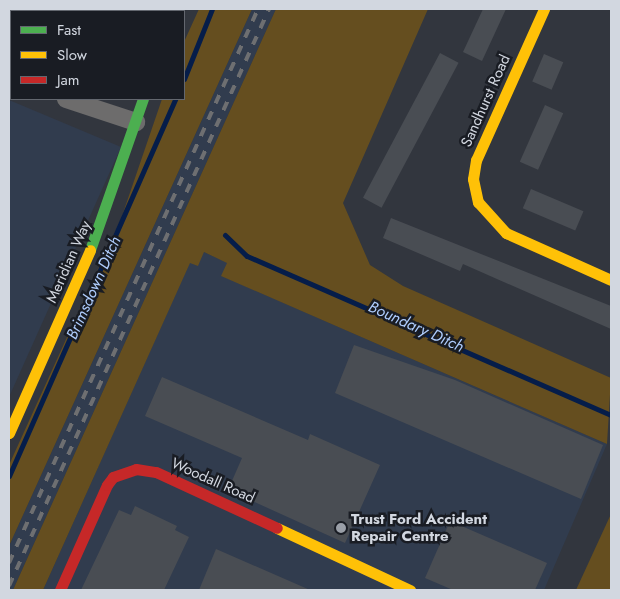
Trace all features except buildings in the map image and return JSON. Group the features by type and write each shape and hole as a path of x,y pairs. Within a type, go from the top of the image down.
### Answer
{"street":[{"name":"Sandhurst Road","path":"544,9 476,160 473,179 478,202 506,233 611,280"},
{"path":"69,100 136,122"},
{"name":"Meridian Way","path":"9,433 89,256 143,100"},
{"name":"Woodall Road","path":"60,590 107,485 113,477 136,469 156,472 410,590"}],"shaded area":[{"path":"9,9 151,9 10,10 10,31"},
{"path":"199,9 252,9 9,546 9,465 122,216 162,100 185,100 185,40"},
{"path":"252,9 276,9 13,590 9,590 9,546"},
{"path":"276,9 428,9 343,203 370,265 403,286 611,378 607,444 221,276 227,263 204,252 198,266 190,263 43,590 13,590"},
{"path":"9,100 121,147 9,397"},
{"path":"204,252 228,263 222,276 607,444 544,590 43,590 190,262"},
{"path":"611,514 611,590 576,590"}],"waterway":[{"name":"Brimsdown Ditch","path":"185,76 212,9"},
{"name":"Brimsdown Ditch","path":"9,476 175,100"},
{"name":"Boundary Ditch","path":"225,235 247,256 611,415"}],"railway":[{"path":"9,563 258,9"},
{"path":"9,586 269,9"}],"traffic: fast":[{"path":"90,250 143,100"}],"traffic: slow":[{"path":"544,9 476,160 473,179 478,202 506,233 611,280"},
{"path":"9,433 90,250"},
{"path":"277,528 410,590"}],"traffic: jam":[{"path":"60,590 107,485 113,477 136,469 156,472 277,528"}],"place":[{"name":"Trust Ford Accident Repair Centre","path":"341,528"}]}
